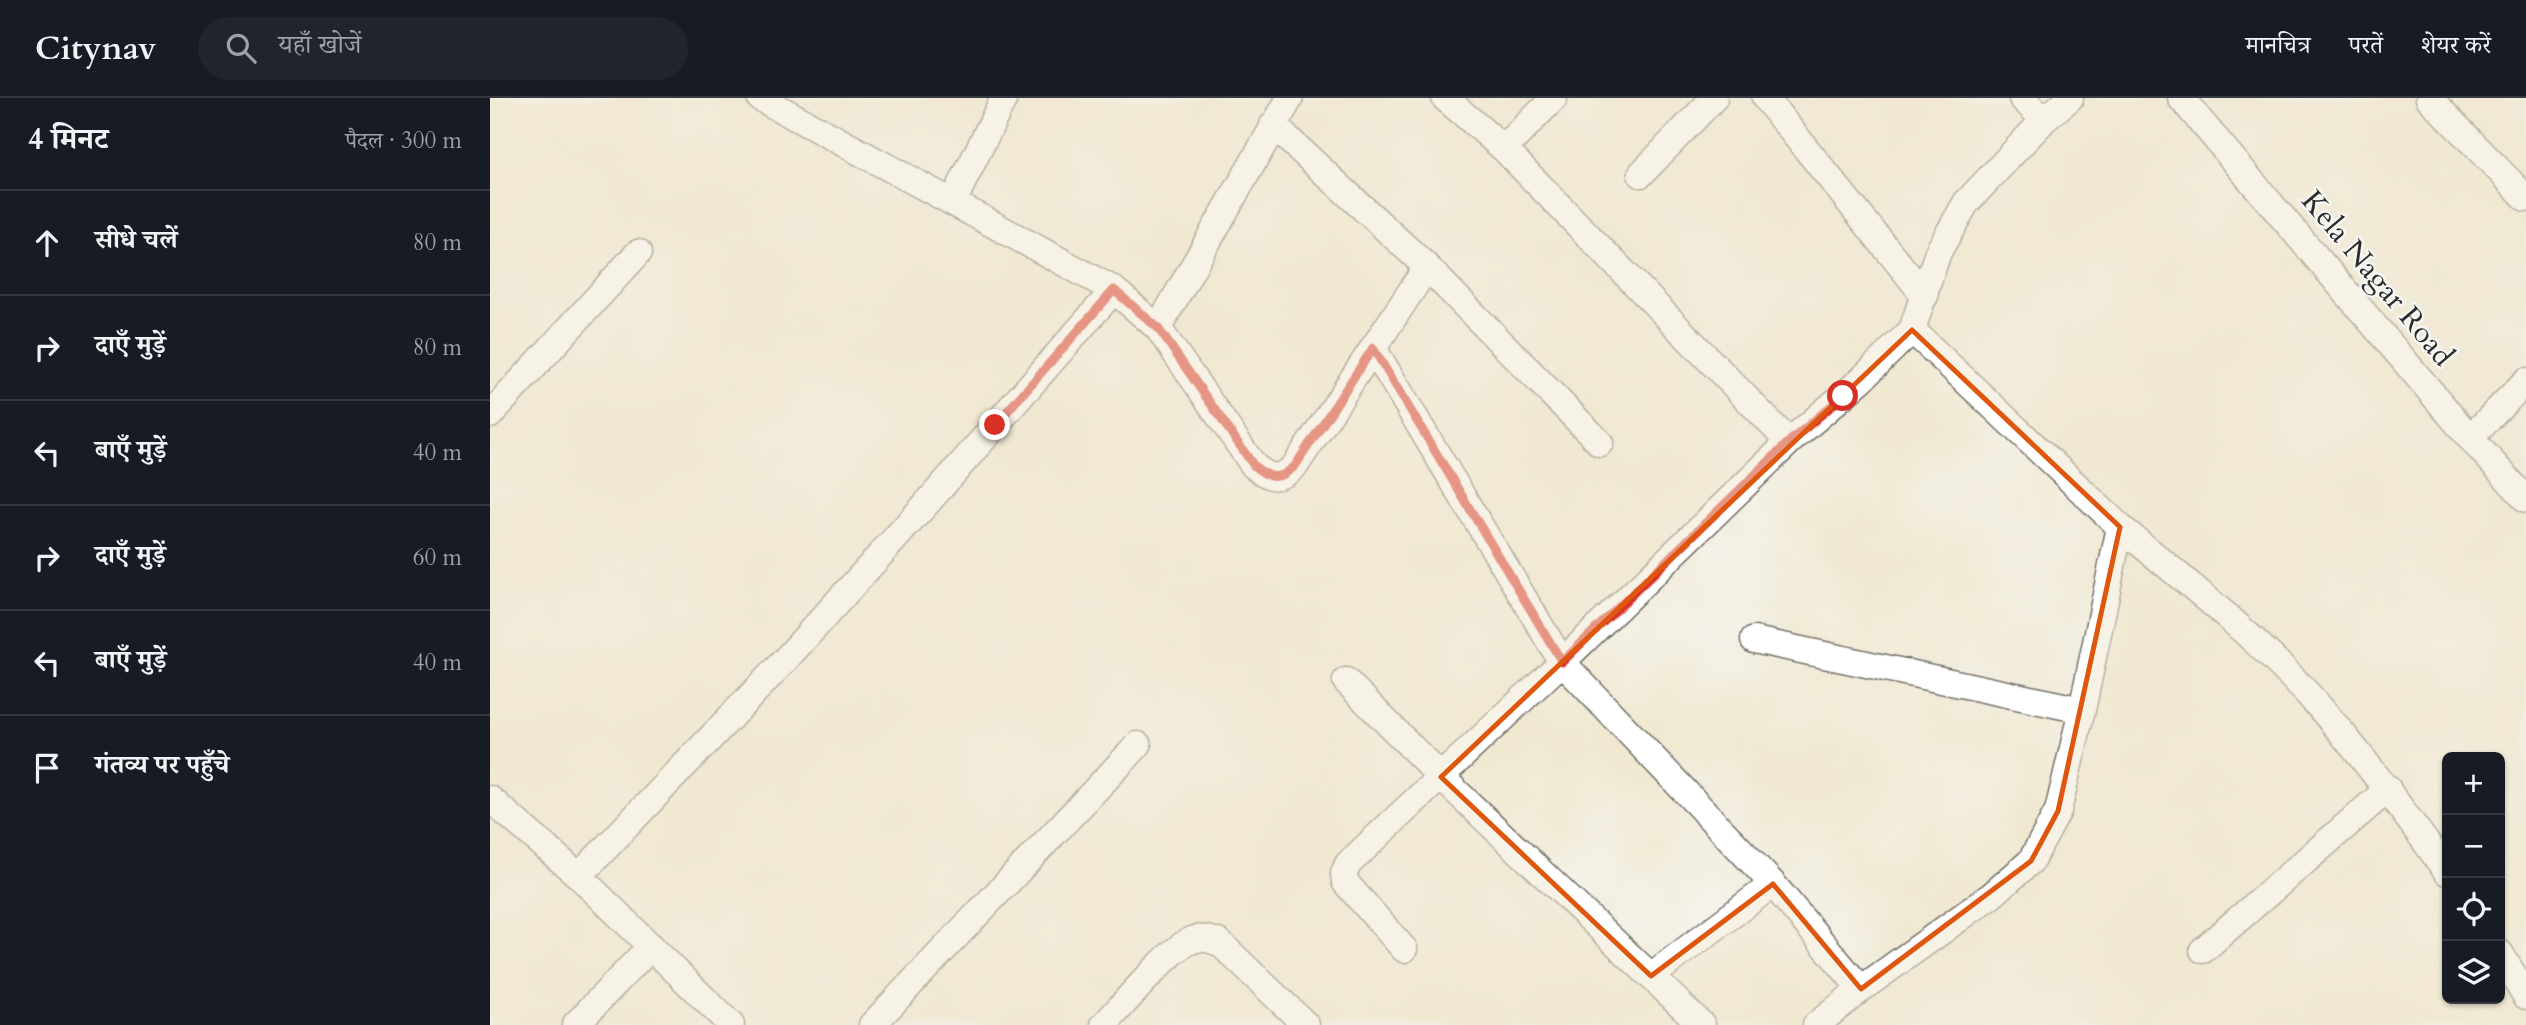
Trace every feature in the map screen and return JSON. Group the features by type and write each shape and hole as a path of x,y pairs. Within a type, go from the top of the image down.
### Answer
{"street":[{"path":"953,202 1004,98"},
{"path":"1158,328 1290,98"},
{"path":"1445,98 1504,149 1789,442"},
{"path":"1504,149 1554,98"},
{"path":"1641,174 1714,98"},
{"path":"1765,98 1925,296"},
{"path":"2022,98 2044,120"},
{"path":"1404,949 1345,882 1344,873 1348,864 1789,442 1861,380 1912,330 1938,252 1966,203 2044,120 2070,98"},
{"name":"Kela Nagar Road","path":"2181,98 2470,438 2526,499"},
{"path":"2429,98 2526,198"},
{"path":"775,101 1114,290 1158,328 1254,466 1265,475 1276,477 1286,474 1295,466 1427,267"},
{"path":"1273,125 1427,267 1600,443"},
{"path":"490,415 638,253"},
{"path":"579,876 803,640 1114,290"},
{"path":"1912,330 2120,527 2237,624 2316,703 2388,789 2442,865"},
{"path":"1373,348 1562,662 1773,884 1861,989"},
{"path":"2470,438 2526,381"},
{"path":"1816,1025 1861,989 1992,895 2031,861 2057,811 2082,710 2120,527"},
{"path":"1754,640 2082,710"},
{"path":"1346,681 1441,777 1702,1025"},
{"path":"872,1025 1138,745"},
{"path":"2203,950 2388,789"},
{"path":"490,799 579,876 725,1023"},
{"path":"1651,976 1773,884"},
{"path":"1104,1025 1175,951 1189,941 1205,938 1220,943 1306,1025"},
{"path":"575,1025 650,946"},
{"path":"2505,961 2526,996"}],"highlighted area":[{"path":"1912,330 2120,527 2058,811 2031,861 1861,989 1773,884 1651,976 1441,777"}],"route":[{"path":"995,425 1114,290 1158,328 1254,466 1265,475 1276,477 1286,474 1295,466 1373,348 1562,662 1789,442 1843,396"}]}
